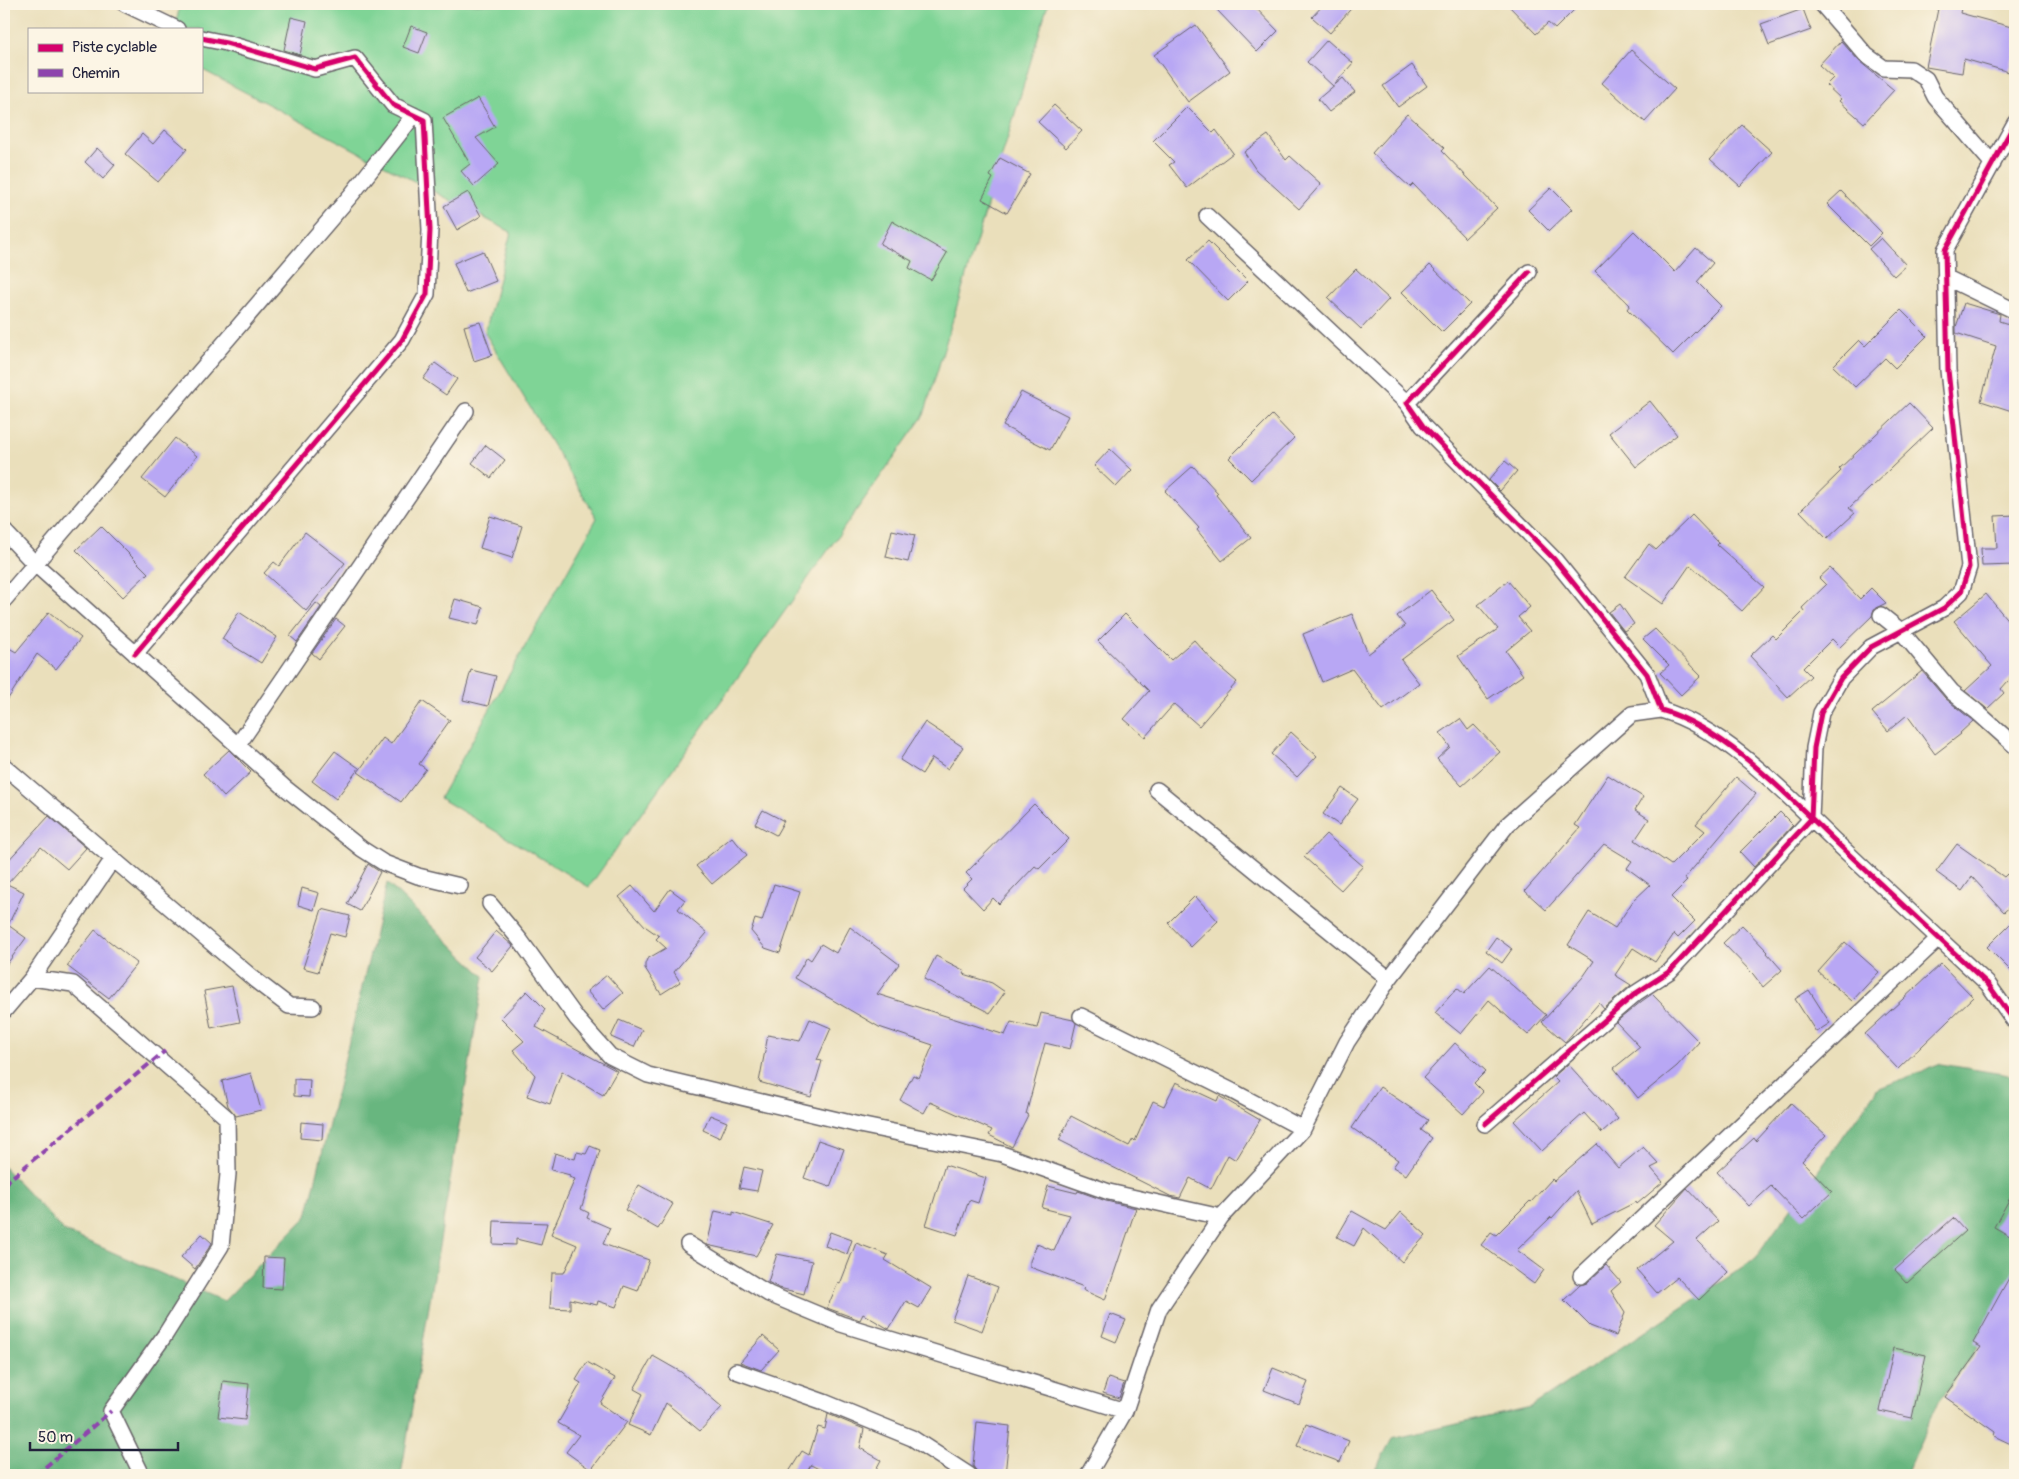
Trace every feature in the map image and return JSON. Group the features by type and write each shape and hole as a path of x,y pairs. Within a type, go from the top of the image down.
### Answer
{"street":[{"path":"125,4 175,28"},
{"path":"1822,4 1866,56 1884,68 1911,69 1926,79 1935,97 1993,164"},
{"path":"135,654 402,340 427,294 430,230 424,120 393,105 356,58 315,69 202,38"},
{"path":"4,600 352,194 414,115"},
{"path":"1485,1124 1636,993 1670,971 1811,818 1814,748 1821,713 1841,678 1871,647 1944,608 1961,592 1968,567 1948,370 1945,250 2015,123"},
{"path":"1207,216 1408,403 1423,426 1554,559 1647,674 1661,710"},
{"path":"1408,403 1529,272"},
{"path":"1945,277 2015,311"},
{"path":"238,745 466,411"},
{"path":"4,530 34,563 135,654 284,786 362,849 384,863 418,876 460,886"},
{"path":"1881,616 1901,631 1952,692 2015,746"},
{"path":"1088,1475 1125,1411 1159,1309 1220,1217 1303,1129 1347,1042 1389,978 1507,824 1632,714 1661,710 1679,715 1715,736 1760,771 1988,984 2015,1022"},
{"path":"4,766 289,1006 313,1007"},
{"path":"1157,790 1389,978"},
{"path":"4,1011 32,978 113,859"},
{"path":"490,904 520,940 577,1020 610,1056 648,1075 859,1125 1002,1154 1109,1192 1220,1217"},
{"path":"1581,1276 1939,938"},
{"path":"32,978 73,984 227,1118 228,1174 221,1246 165,1335 111,1411 142,1475"},
{"path":"1081,1016 1232,1091 1303,1129"},
{"path":"688,1244 770,1294 841,1324 1125,1411"},
{"path":"736,1371 824,1402 912,1438 968,1475"}],"green space":[{"path":"180,4 1048,4 924,415 589,887 440,798 597,518 485,333 511,232 202,70 202,28 175,28"},
{"path":"387,883 484,976 401,1475 4,1475 4,1167 64,1231 224,1301 307,1216"},
{"path":"1941,1064 2015,1076 2015,1299 1938,1401 1906,1475 1372,1475 1392,1439 1531,1407 1754,1260 1877,1089"}],"building":[{"path":"1226,4 1252,4 1278,31 1257,52 1217,10"},
{"path":"1324,4 1355,4 1330,33 1312,17"},
{"path":"1507,4 1580,4 1555,29 1548,23 1536,34"},
{"path":"1939,4 1962,4 1960,13 2015,28 2015,50 2009,72 1964,59 1962,73 1926,67"},
{"path":"1803,9 1811,30 1769,45 1761,24"},
{"path":"291,17 307,21 300,55 284,50"},
{"path":"1196,25 1230,71 1188,102 1154,55"},
{"path":"411,26 427,32 419,53 403,47"},
{"path":"1327,40 1353,63 1333,86 1307,62"},
{"path":"1841,41 1859,61 1894,90 1864,123 1839,101 1841,99 1826,85 1833,78 1819,65"},
{"path":"1631,50 1675,89 1645,122 1602,83"},
{"path":"1412,65 1427,86 1398,107 1383,86"},
{"path":"1343,78 1355,92 1329,112 1318,99"},
{"path":"478,98 495,127 476,138 499,164 474,186 461,171 470,164 443,118"},
{"path":"1054,105 1082,131 1066,148 1038,122"},
{"path":"1187,107 1213,133 1216,130 1233,153 1187,188 1169,165 1174,162 1153,141"},
{"path":"1407,114 1445,148 1442,151 1497,208 1465,238 1413,184 1410,187 1372,153"},
{"path":"1742,125 1772,152 1740,186 1710,159"},
{"path":"165,130 187,149 158,182 125,154 142,134 153,144"},
{"path":"1268,135 1286,160 1290,156 1321,184 1299,209 1256,170 1244,152"},
{"path":"97,148 115,165 103,179 85,162"},
{"path":"1000,158 1030,174 1007,213 982,199 993,178 990,176"},
{"path":"1551,188 1572,209 1549,231 1528,210"},
{"path":"1841,191 1882,233 1869,246 1827,204"},
{"path":"468,192 481,216 457,230 444,206"},
{"path":"892,221 947,253 931,280 909,268 912,261 880,244"},
{"path":"1634,231 1675,272 1696,248 1713,263 1697,282 1721,306 1673,354 1627,309 1630,305 1595,271"},
{"path":"1881,238 1906,265 1894,276 1869,249"},
{"path":"1208,241 1248,281 1228,301 1188,260"},
{"path":"483,251 496,281 466,293 454,263"},
{"path":"1430,265 1470,304 1442,332 1402,292"},
{"path":"1356,269 1389,299 1361,329 1328,298"},
{"path":"1964,303 2000,314 1999,321 2015,326 2015,412 1981,401 1996,346 1956,333 1956,327"},
{"path":"1901,310 1927,336 1895,368 1885,358 1855,387 1833,366 1859,340 1865,346"},
{"path":"480,322 492,355 474,361 464,326"},
{"path":"435,363 457,379 446,395 423,379"},
{"path":"1021,392 1068,416 1050,450 1003,426"},
{"path":"1650,401 1677,435 1636,467 1609,433"},
{"path":"1909,403 1933,428 1849,508 1855,513 1827,539 1800,511 1841,471 1839,469"},
{"path":"1272,415 1294,438 1251,480 1229,458"},
{"path":"175,438 197,456 165,497 142,479"},
{"path":"486,445 505,460 491,478 472,463"},
{"path":"1110,449 1132,470 1116,487 1094,466"},
{"path":"1505,461 1517,471 1500,491 1489,480"},
{"path":"1193,466 1218,493 1216,495 1251,538 1222,561 1197,530 1199,528 1165,491"},
{"path":"1692,515 1719,543 1717,545 1764,587 1742,611 1690,565 1663,604 1625,577 1649,544 1656,550"},
{"path":"2015,515 2015,565 1982,566 1981,548 1997,548 1995,516"},
{"path":"490,516 522,526 512,558 480,548"},
{"path":"101,526 148,573 123,597 76,550"},
{"path":"892,530 915,535 908,562 886,557"},
{"path":"305,532 345,563 306,611 264,573 274,562 279,566"},
{"path":"1830,568 1860,599 1871,588 1886,603 1874,609 1872,616 1840,647 1832,639 1803,668 1811,676 1788,697 1750,656 1772,635 1776,639 1804,611 1802,608 1826,585 1819,578"},
{"path":"1508,581 1530,607 1518,617 1530,631 1506,651 1523,675 1488,699 1458,656 1498,629 1478,605"},
{"path":"1431,590 1454,620 1401,660 1419,683 1383,710 1352,669 1322,682 1303,634 1352,614 1368,654 1405,626 1397,616"},
{"path":"1986,594 2015,629 2015,673 2001,689 2004,693 1987,709 1965,691 1992,666 1954,621"},
{"path":"455,599 483,607 478,625 449,618"},
{"path":"316,603 321,607 297,642 290,636"},
{"path":"1620,604 1634,624 1624,631 1609,612"},
{"path":"49,612 81,638 56,669 37,654 4,705 4,645 16,652"},
{"path":"239,612 277,637 261,663 222,639"},
{"path":"1125,614 1171,660 1194,640 1214,662 1237,682 1199,726 1174,704 1145,737 1124,719 1149,691 1098,641"},
{"path":"336,619 345,626 319,659 312,653"},
{"path":"1655,629 1701,676 1681,695 1660,673 1669,665 1643,639"},
{"path":"471,670 496,676 488,706 463,700"},
{"path":"1922,671 1945,698 1973,721 1961,734 1935,754 1907,715 1888,731 1872,712"},
{"path":"422,701 450,720 419,764 426,769 401,802 358,772 383,738 391,744"},
{"path":"1460,719 1468,730 1474,725 1500,752 1462,786 1437,759 1450,747 1440,733"},
{"path":"925,722 963,747 948,769 932,758 922,774 900,760"},
{"path":"1291,732 1317,756 1297,777 1271,754"},
{"path":"229,750 251,772 224,797 203,774"},
{"path":"335,751 359,768 336,799 312,781"},
{"path":"1608,775 1643,797 1635,810 1649,819 1635,840 1671,865 1705,831 1696,824 1736,777 1756,794 1684,879 1687,881 1671,897 1695,921 1678,938 1674,934 1655,962 1633,948 1615,975 1631,985 1604,1009 1599,1003 1565,1042 1542,1022 1583,977 1594,961 1568,945 1589,912 1615,928 1633,901 1650,885 1627,868 1632,861 1604,844 1546,910 1525,891 1580,828 1575,825"},
{"path":"1342,788 1358,799 1339,825 1323,814"},
{"path":"1034,804 1069,839 1039,869 1035,866 999,904 993,898 983,909 963,888 972,879 966,873"},
{"path":"763,810 784,821 776,835 755,824"},
{"path":"1780,812 1793,825 1754,867 1740,852"},
{"path":"49,816 86,848 67,869 41,847 7,884 24,892 8,925 26,938 4,968 4,865"},
{"path":"1326,834 1363,866 1341,890 1304,857"},
{"path":"732,837 747,855 712,884 696,866"},
{"path":"1957,844 2004,877 2007,874 2015,883 2015,902 2004,912 1972,877 1962,891 1936,872"},
{"path":"368,864 380,872 360,911 347,904"},
{"path":"774,884 800,892 780,953 765,948 751,931 755,919 762,921"},
{"path":"632,886 654,911 670,889 685,900 678,909 707,933 674,972 680,982 661,994 645,968 645,964 647,959 666,948 656,939 659,936 646,927 619,897"},
{"path":"302,888 319,893 314,910 298,905"},
{"path":"1195,896 1218,921 1191,947 1168,923"},
{"path":"322,909 350,916 345,937 330,933 318,972 303,968"},
{"path":"2015,919 2015,975 1987,947"},
{"path":"1742,925 1782,970 1763,987 1723,943"},
{"path":"850,927 899,964 877,994 1005,1035 1011,1022 1037,1028 1041,1013 1073,1020 1076,1023 1070,1049 1045,1043 1026,1114 1028,1115 1012,1147 989,1135 992,1130 930,1102 924,1113 900,1100 913,1075 919,1078 933,1045 879,1027 795,978 807,957 811,960 821,944 836,953"},
{"path":"95,930 137,963 109,998 67,966"},
{"path":"496,931 513,946 492,971 475,957"},
{"path":"1496,937 1512,949 1502,963 1486,951"},
{"path":"1845,942 1879,972 1852,1001 1818,972"},
{"path":"936,956 965,971 963,974 992,983 1005,992 990,1013 924,979"},
{"path":"1941,964 1973,997 1898,1069 1865,1034"},
{"path":"1490,966 1546,1015 1528,1035 1489,1000 1461,1034 1435,1013 1457,988 1464,994"},
{"path":"607,975 623,993 603,1010 587,991"},
{"path":"232,986 240,1022 211,1028 204,991"},
{"path":"1809,990 1830,1023 1816,1032 1795,999"},
{"path":"527,991 545,1009 536,1027 617,1071 603,1095 562,1071 550,1104 527,1096 535,1075 513,1050 524,1041 501,1018"},
{"path":"1652,994 1699,1042 1677,1066 1638,1098 1614,1068 1640,1047 1616,1022"},
{"path":"810,1019 831,1028 817,1060 822,1061 811,1097 759,1082 768,1035 800,1041"},
{"path":"619,1020 642,1030 634,1047 611,1037"},
{"path":"1455,1043 1486,1071 1474,1083 1483,1092 1463,1114 1423,1078"},
{"path":"1568,1064 1618,1119 1602,1133 1584,1113 1542,1151 1514,1121 1558,1082 1553,1077"},
{"path":"251,1073 261,1110 236,1116 228,1106 222,1081"},
{"path":"294,1079 310,1080 309,1097 294,1096"},
{"path":"1176,1082 1217,1101 1219,1096 1260,1120 1236,1160 1228,1155 1211,1189 1190,1178 1180,1198 1170,1196 1059,1140 1071,1116 1129,1146 1133,1139 1135,1141 1153,1101 1164,1106"},
{"path":"1380,1087 1428,1120 1421,1130 1432,1138 1406,1175 1393,1167 1398,1160 1352,1128"},
{"path":"1791,1103 1826,1135 1802,1161 1832,1192 1803,1219 1771,1186 1749,1206 1717,1172 1754,1138 1756,1141"},
{"path":"710,1115 727,1122 720,1138 703,1130"},
{"path":"301,1122 323,1124 322,1140 300,1138"},
{"path":"818,1140 844,1149 830,1187 804,1178"},
{"path":"1597,1144 1618,1168 1643,1147 1659,1164 1651,1168 1663,1182 1637,1204 1636,1202 1592,1224 1576,1191 1552,1218 1517,1250 1544,1270 1534,1284 1481,1245 1491,1232 1496,1235 1552,1179 1554,1181"},
{"path":"590,1146 600,1150 581,1209 589,1213 587,1218 610,1228 603,1244 649,1260 638,1291 624,1286 616,1307 598,1301 597,1305 570,1299 570,1309 550,1308 552,1273 564,1273 577,1245 551,1234 575,1179 569,1177 570,1175 551,1170 555,1153 575,1159 577,1152 586,1154"},
{"path":"945,1165 986,1178 978,1203 969,1200 957,1235 926,1225"},
{"path":"744,1167 762,1171 757,1191 739,1188"},
{"path":"639,1185 673,1204 658,1229 625,1210"},
{"path":"1048,1186 1077,1193 1078,1191 1106,1201 1136,1208 1105,1300 1083,1290 1084,1287 1030,1267 1030,1261 1037,1244 1054,1251 1070,1215 1042,1208"},
{"path":"1687,1188 1718,1221 1697,1240 1728,1272 1699,1300 1677,1277 1657,1293 1637,1270 1673,1241 1654,1225"},
{"path":"2015,1189 2015,1239 1994,1227"},
{"path":"715,1211 733,1215 733,1212 773,1225 756,1256 707,1245"},
{"path":"1352,1211 1386,1230 1401,1212 1426,1235 1402,1262 1364,1228 1354,1246 1337,1237"},
{"path":"1953,1218 1965,1231 1907,1283 1895,1270"},
{"path":"494,1221 547,1223 541,1245 516,1239 516,1245 493,1244"},
{"path":"830,1232 852,1240 847,1254 825,1246"},
{"path":"202,1234 212,1243 195,1269 181,1257"},
{"path":"856,1243 888,1255 885,1260 931,1288 919,1308 906,1301 889,1329 863,1314 860,1320 827,1308 838,1283 840,1284"},
{"path":"777,1254 812,1261 804,1294 779,1288 768,1282"},
{"path":"264,1257 284,1258 282,1289 263,1288"},
{"path":"1606,1265 1621,1282 1611,1291 1625,1313 1616,1336 1590,1326 1564,1300 1580,1285 1587,1283"},
{"path":"2015,1267 2015,1446 1994,1436 1995,1432 1945,1397 1981,1347 1973,1343"},
{"path":"968,1276 998,1287 982,1331 952,1320"},
{"path":"1110,1314 1126,1320 1116,1342 1102,1336"},
{"path":"763,1336 779,1350 761,1370 740,1362"},
{"path":"1894,1348 1926,1355 1912,1418 1880,1411"},
{"path":"653,1356 681,1372 722,1407 700,1431 666,1403 651,1435 628,1425 643,1394 634,1389"},
{"path":"587,1362 615,1378 600,1403 627,1422 591,1470 566,1452 579,1435 558,1423 581,1383 576,1380"},
{"path":"1273,1368 1308,1382 1299,1404 1264,1390"},
{"path":"1108,1378 1124,1383 1119,1398 1103,1393"},
{"path":"223,1381 249,1384 245,1420 218,1417"},
{"path":"828,1414 864,1429 860,1448 881,1460 873,1475 830,1475 811,1465 805,1475 787,1475 802,1451 809,1455 818,1427 825,1429"},
{"path":"977,1422 1010,1426 1005,1475 978,1474 973,1466"},
{"path":"1306,1424 1349,1441 1340,1462 1297,1446"}],"marked path":[{"path":"4,1184 165,1051"},
{"path":"36,1475 111,1411"}],"cycle path":[{"path":"135,654 402,340 427,294 430,230 424,120 393,105 355,58 315,69 226,43 202,38"},
{"path":"1485,1124 1636,993 1670,971 1811,819 1814,748 1821,713 1841,678 1871,647 1944,608 1961,592 1969,567 1948,370 1945,250 2015,123"},
{"path":"1529,272 1407,403 1423,426 1554,559 1647,674 1661,710 1685,719 1709,732 1732,748 1778,786 1988,984 2015,1022"}]}
